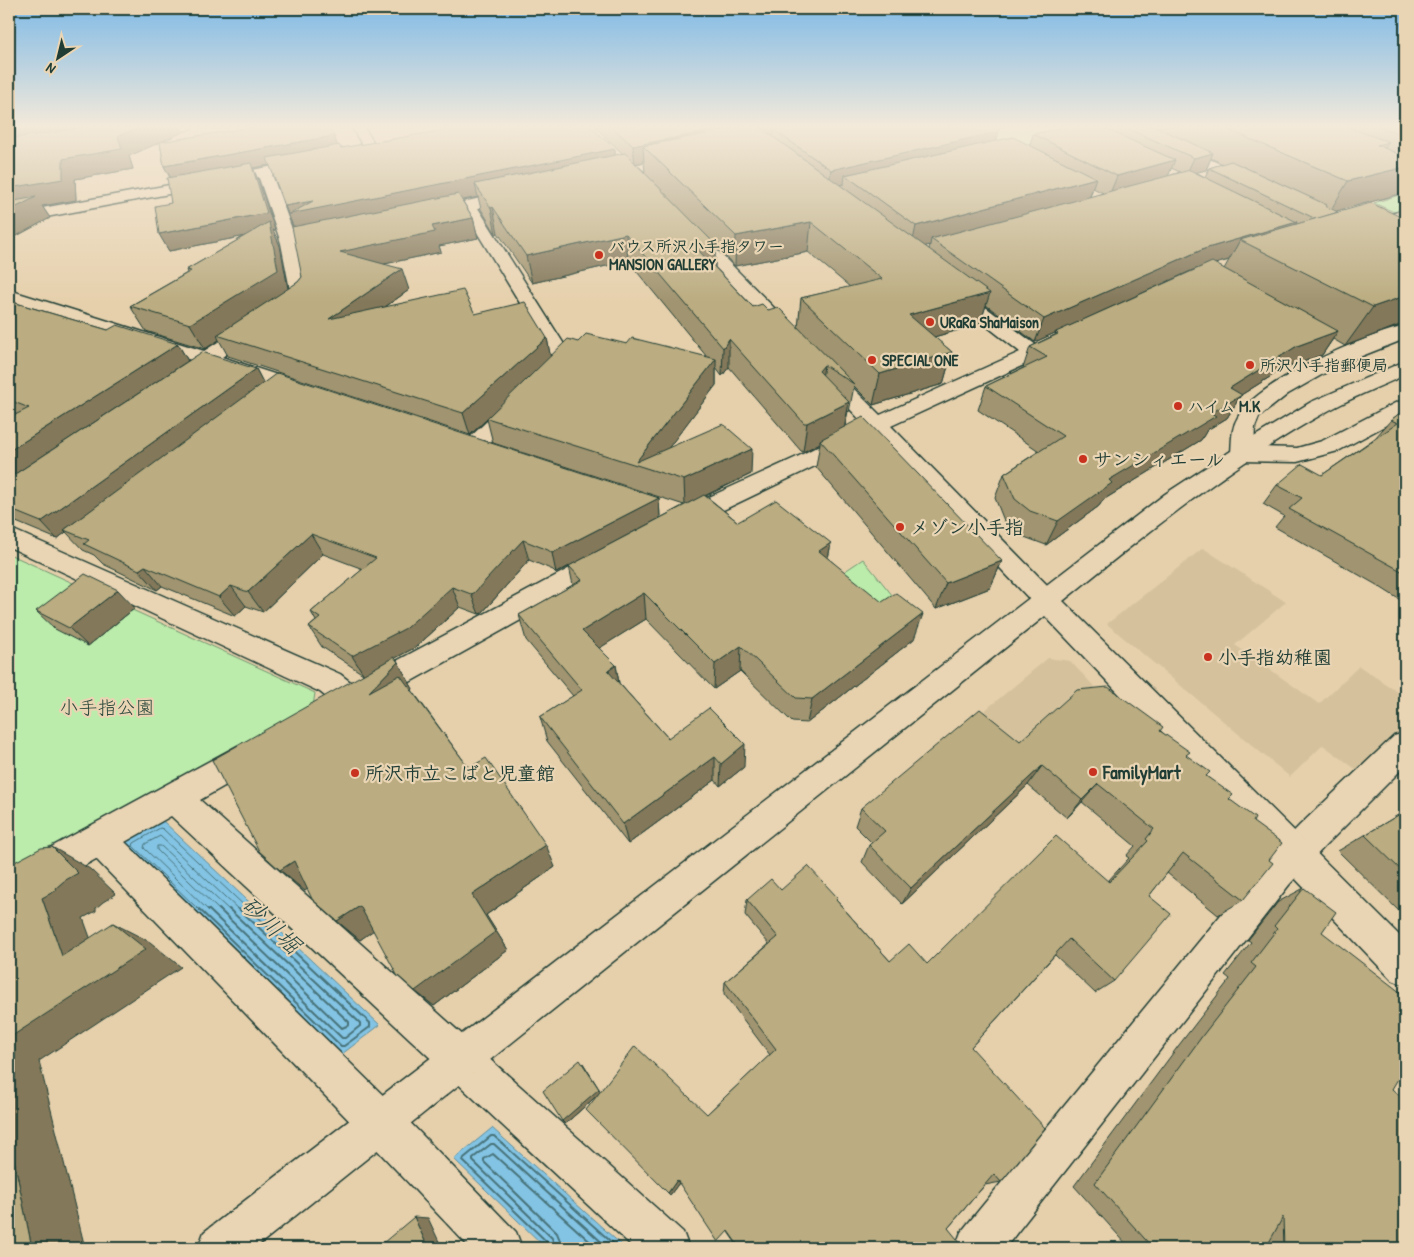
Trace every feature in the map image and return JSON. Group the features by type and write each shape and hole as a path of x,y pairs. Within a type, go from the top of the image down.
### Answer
{"street":[{"path":"9,219 195,185"},
{"path":"166,386 300,297 289,243 268,185"},
{"path":"1253,185 1258,187"},
{"path":"412,217 535,191"},
{"path":"468,206 564,360 474,446"},
{"path":"1350,231 1405,215"},
{"path":"678,220 796,340"},
{"path":"289,243 345,231"},
{"path":"939,281 1034,353"},
{"path":"9,295 322,396"},
{"path":"673,519 805,462 877,424 1079,332"},
{"path":"1242,454 1244,430 1250,413 1290,383 1405,332"},
{"path":"1324,345 1345,357"},
{"path":"815,361 1405,967"},
{"path":"220,1248 1173,500 1318,406 1405,367"},
{"path":"260,402 284,384"},
{"path":"1242,454 1297,455 1330,446 1405,407"},
{"path":"9,537 61,551 330,683 337,706 628,549"},
{"path":"9,889 274,741"},
{"path":"978,1248 1277,873 1405,746"},
{"path":"175,798 667,1248"},
{"path":"99,839 380,1122 500,1248"}],"shaded area":[{"path":"1203,548 1286,602 1235,645 1319,704 1359,666 1405,697 1405,727 1361,773 1323,745 1290,777 1107,624"},
{"path":"1048,658 1070,661 1149,744 1086,806 978,716"}],"green space":[{"path":"1380,185 1405,185 1405,209 1394,212 1374,203 1402,194"},
{"name":"小手指公園","path":"9,554 315,693 313,707 9,874"},
{"path":"863,559 901,606 873,626 771,621"}],"water":[{"name":"砂川堀","path":"163,821 380,1025 342,1054 123,843"},
{"path":"492,1128 625,1248 546,1248 454,1159"}],"building":[{"path":"9,185 29,185 9,188"},
{"path":"168,185 258,185 267,213 159,234 155,206 171,203"},
{"path":"277,185 437,185 290,214 313,201 285,206"},
{"path":"475,185 656,185 715,244 696,248 753,307 762,304 768,310 778,307 854,384 824,365 819,371 849,402 804,423 729,339 723,348 626,234 526,256 493,207 491,208"},
{"path":"683,185 839,185 990,293 909,315 952,352 880,374 801,298 882,279 811,222 736,236"},
{"path":"858,185 1071,185 916,226"},
{"path":"1135,185 1220,185 1297,222 1204,249 1044,319 931,239"},
{"path":"1244,185 1283,185 1338,212 1316,219"},
{"path":"458,194 473,218 432,226 435,232 340,252 402,269 329,319 463,290 475,314 525,302 547,338 463,413 217,335 298,282 302,277 292,227"},
{"path":"36,197 9,211 9,202"},
{"path":"1371,203 1405,219 1405,296 1373,307 1240,240"},
{"path":"269,222 278,270 190,324 130,306 191,271 186,270"},
{"path":"1212,262 1338,331 1297,346 1230,388 1242,395 1211,413 1216,416 1109,480 1112,483 1058,521 1030,511 1015,499 1004,474 1063,436 986,386 1047,357 1030,347 1058,334 1056,332"},
{"path":"9,301 108,330 117,325 178,344 9,451 9,418 29,408 9,400"},
{"path":"586,334 627,344 632,338 716,359 636,462 723,424 752,449 684,480 487,418 568,339 578,342"},
{"path":"202,352 256,369 41,522 9,509 9,478"},
{"path":"277,373 659,498 552,553 523,540 474,593 471,594 452,587 406,628 352,656 309,627 320,618 311,612 376,558 311,534 248,592 231,586 219,597 145,566 139,570 84,544 89,540 64,530"},
{"path":"1405,409 1405,573 1289,509 1302,498 1277,485 1302,464 1322,475 1398,423 1391,420"},
{"path":"863,417 1002,561 946,583 820,440"},
{"path":"704,495 738,522 776,500 831,543 819,551 882,602 896,593 923,614 812,699 796,698 741,646 715,664 644,593 582,631 616,665 608,671 668,738 709,708 745,744 721,764 715,757 623,824 540,717 582,690 519,615 582,580 569,566"},
{"path":"85,574 118,590 69,628 36,611"},
{"path":"394,657 398,662 369,692 400,675 469,768 486,758 546,845 472,895 495,932 415,991 397,975 360,906 337,921 312,899 294,861 280,870 259,851 212,760"},
{"path":"1108,687 1163,727 1160,731 1190,752 1186,755 1210,772 1206,776 1233,795 1229,799 1255,818 1253,822 1282,843 1269,860 1273,863 1243,900 1183,853 1149,896 1171,914 1114,981 1069,939 971,1047 1045,1128 1001,1182 994,1174 948,1228 961,1244 957,1248 740,1248 728,1231 718,1242 677,1180 668,1193 586,1110 635,1046 707,1114 776,1049 725,982 778,937 747,900 771,879 781,890 808,866 838,898 836,900 890,961 909,944 927,964 1056,836 1109,882 1148,841 1146,839 1154,829 1098,784 1082,800 1042,766 911,888 869,845 885,831 861,808 980,709 1020,741 1077,690"},
{"path":"1405,811 1405,874 1365,835"},
{"path":"52,847 78,873 64,881 56,888 57,890 42,898 62,956 113,923 146,949 9,1038 9,865 41,848"},
{"path":"1304,888 1336,912 1322,932 1405,996 1405,1067 1392,1089 1405,1101 1405,1248 1284,1248 1283,1217 1266,1248 1160,1248 1155,1243 1152,1247 1095,1183 1203,1035 1256,967 1251,963 1277,929 1274,926"},
{"path":"580,1060 599,1089 562,1121 543,1091"},
{"path":"9,1135 32,1248 9,1248"},
{"path":"414,1217 428,1248 377,1248"}],"place":[{"name":"バウス所沢小手指タワー MANSION GALLERY","path":"599,255"},
{"name":"URaRa ShaMaison","path":"930,322"},
{"name":"SPECIAL ONE","path":"872,360"},
{"name":"所沢小手指郵便局","path":"1250,365"},
{"name":"ハイム M.K","path":"1178,406"},
{"name":"サンシィエール","path":"1083,459"},
{"name":"メゾン小手指","path":"900,527"},
{"name":"小手指幼稚園","path":"1208,657"},
{"name":"FamilyMart","path":"1093,772"},
{"name":"所沢市立こばと児童館","path":"355,773"}]}
